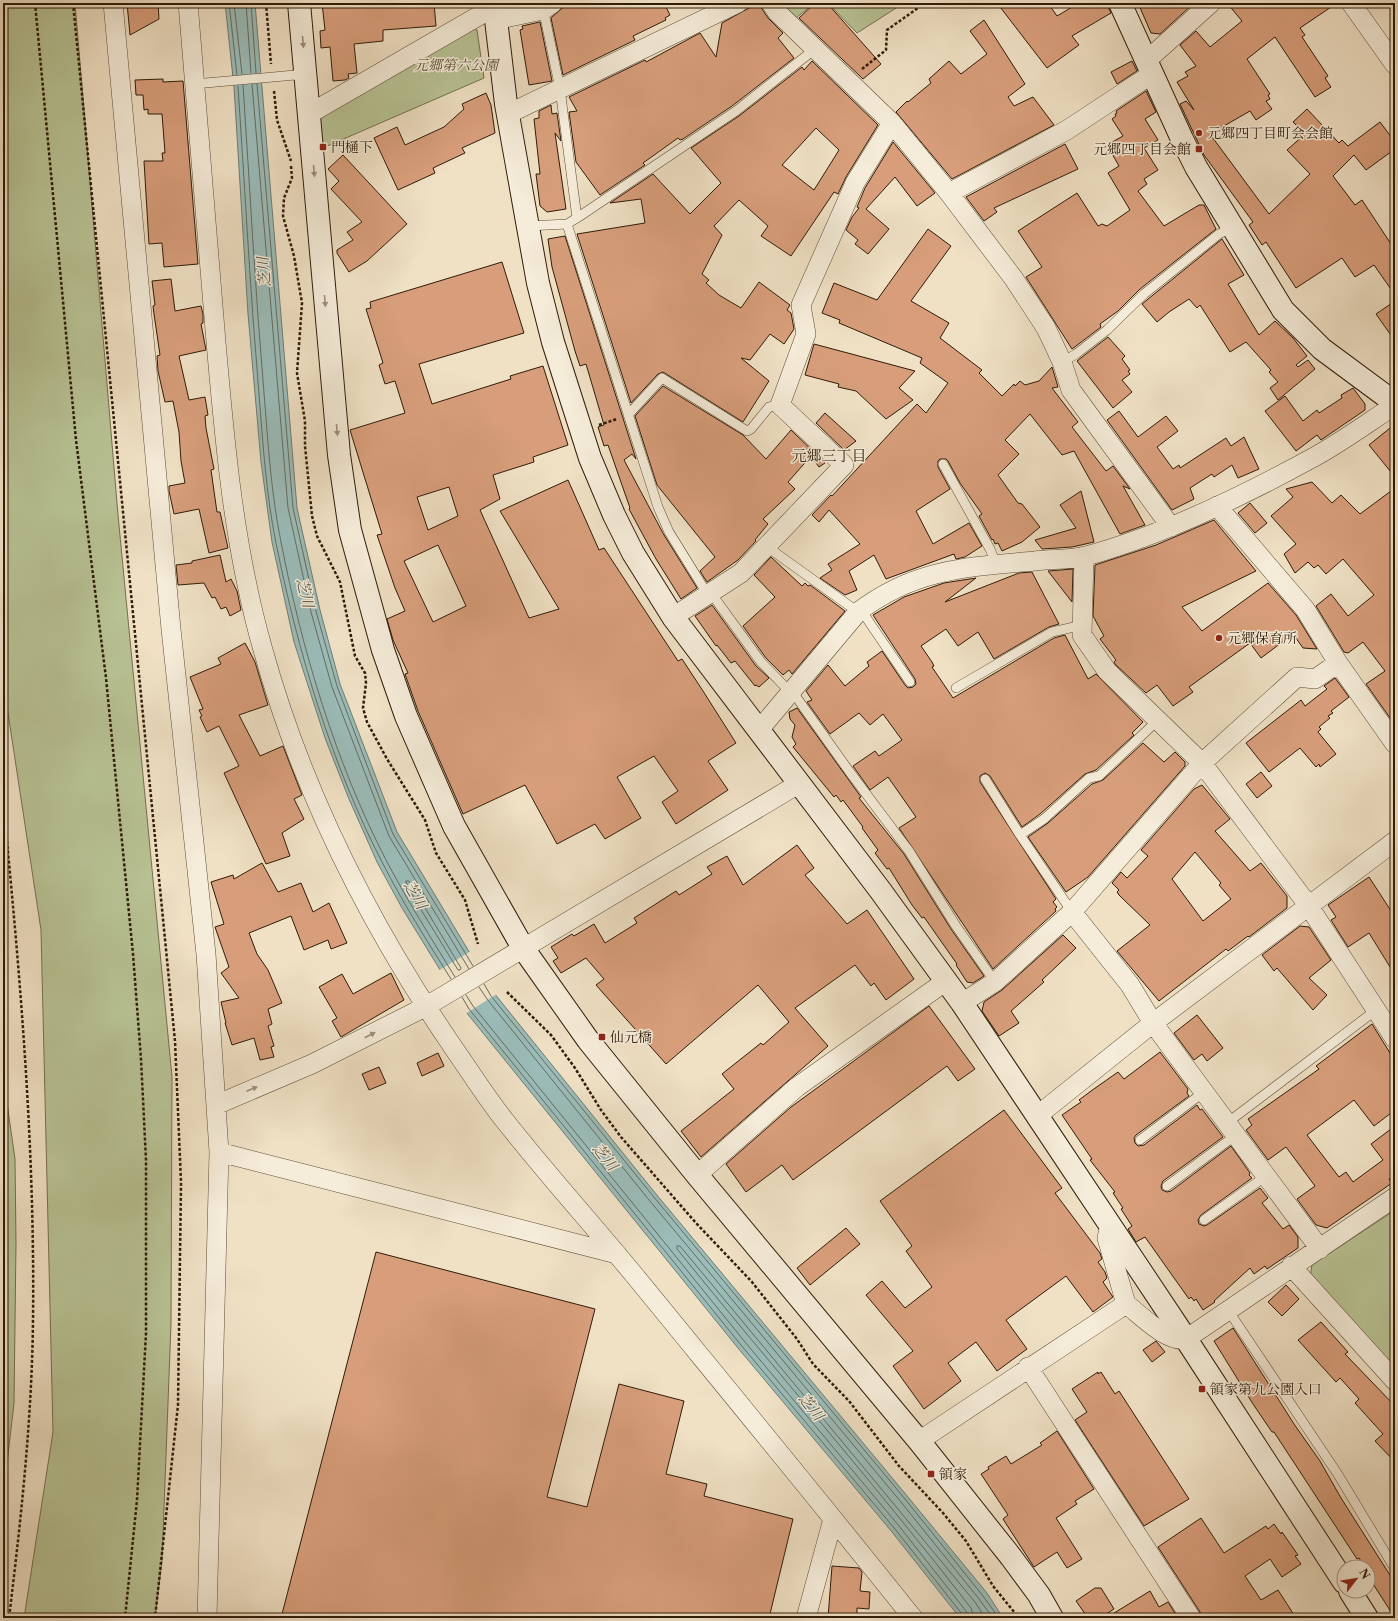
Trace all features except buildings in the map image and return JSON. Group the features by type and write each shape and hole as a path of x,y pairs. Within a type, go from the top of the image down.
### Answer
{"street":[{"path":"113,3 171,629 206,954 219,1152 207,1618"},
{"path":"188,3 208,254 231,493 245,574 262,647 284,718 315,795 349,869 391,950 431,1004 502,1119 617,1254 913,1618"},
{"path":"299,3 339,455 350,530 364,586 406,716 454,826 516,952 697,1175 919,1441 1011,1557 1039,1595 1052,1618"},
{"path":"508,114 738,3"},
{"path":"771,3 777,12 892,122 949,193 1014,279 1046,328 1062,362 1071,390 1171,527"},
{"path":"759,730 860,611 872,601 908,582 956,568 1084,556 1171,527 1217,506 1317,456 1395,404 1322,349 1283,310 1196,167 1120,3"},
{"path":"949,193 1067,130 1149,68 1211,3"},
{"path":"1351,3 1395,65"},
{"path":"309,114 494,10 546,5"},
{"path":"494,10 508,114 527,226 538,283 551,334 590,458 614,515 633,553 673,617 800,783 962,1003 1186,1339 1336,1570"},
{"path":"673,617 741,574 844,464 780,405 806,334 801,305 855,183 892,122"},
{"path":"1217,506 1305,609 1338,663 1395,744"},
{"path":"1084,556 1082,635 1106,671 1202,763 1308,905 1395,1039"},
{"path":"962,1003 995,982 1072,912 1202,763 1297,676 1315,679 1338,663"},
{"path":"216,1105 312,1064 431,1004 800,783"},
{"path":"1037,1116 1153,1023 1395,841"},
{"path":"1072,912 1130,985 1153,1023 1320,1249"},
{"path":"697,1175 796,1087 946,981"},
{"path":"219,1152 617,1254"},
{"path":"1110,1225 1107,1238 1126,1304 1169,1337 1179,1340 1186,1339 1395,1197"},
{"path":"1292,1266 1395,1381"},
{"path":"919,1441 1028,1367 1126,1304"},
{"path":"1028,1367 1191,1618"},
{"path":"806,1618 833,1519"},
{"path":"1355,1599 1367,1618"}],"lane":[{"path":"546,5 560,89 577,218"},
{"path":"527,226 567,224 577,218 736,111 815,49"},
{"path":"194,84 295,75 306,76"},
{"path":"567,224 658,507 669,532 710,594 761,662 791,692 908,851 956,926 995,982"},
{"path":"1062,362 1076,354 1107,330 1144,294 1219,234 1233,227"},
{"path":"628,415 662,378 747,431 751,429 770,406 780,405"},
{"path":"943,464 990,549 996,564"},
{"path":"766,546 860,611 910,682"},
{"path":"956,688 1052,632 1082,625"},
{"path":"1020,836 1044,819 1089,778 1099,776 1158,720"},
{"path":"984,779 1020,836 1072,912"},
{"path":"1167,1186 1232,1129 1376,1010"},
{"path":"1140,1140 1204,1092"},
{"path":"1204,1220 1266,1176"},
{"path":"1228,1310 1338,1473 1395,1569"}],"path":[{"path":"34,3 76,440 106,678 133,954 142,1074 146,1160 146,1333 137,1500 125,1618"},
{"path":"73,3 175,1049 181,1182 178,1405 155,1618"},
{"path":"860,70 886,50 887,30 925,3"},
{"path":"581,430 628,415"},
{"path":"3,801 15,920 26,1064 32,1199 33,1320 28,1432 19,1535 9,1618"},
{"path":"507,992 551,1035 576,1068 601,1110 621,1137 687,1213 752,1282 797,1339 813,1364 849,1401 868,1424 887,1452 966,1540 993,1586 1020,1618"}],"green space":[{"path":"3,3 75,3 118,515 172,1077 171,1324 162,1561 155,1618 24,1618 53,1432 41,930 3,680"},
{"path":"781,3 814,3 796,18"},
{"path":"828,3 904,3 857,33"},
{"name":"元郷第六公園","path":"472,28 477,30 484,78 325,147 321,146 319,117"},
{"path":"3,1075 15,1159 16,1244 14,1403 3,1498"},
{"path":"1395,1210 1395,1371 1310,1278 1312,1265"}],"water":[{"name":"芝川","path":"225,3 255,3 297,508 320,610 340,684 397,832 494,993 656,1194 987,1593 1003,1618 960,1618 892,1532 738,1348 466,1012 402,908 377,862 349,799 325,738 294,642 272,542 261,462 248,314 234,87"}],"pier":[{"path":"471,951 497,994 465,1014 438,971"}],"place":[{"name":"元郷四丁目町会会館","path":"1199,133"},
{"name":"門樋下","path":"323,147"},
{"name":"元郷四丁目会館","path":"1199,149"},
{"name":"元郷保育所","path":"1219,638"},
{"name":"仙元橋","path":"602,1037"},
{"name":"領家第九公園入口","path":"1202,1389"},
{"name":"領家","path":"931,1474"}],"district":[{"name":"元郷三丁目","path":"829,456"}]}
